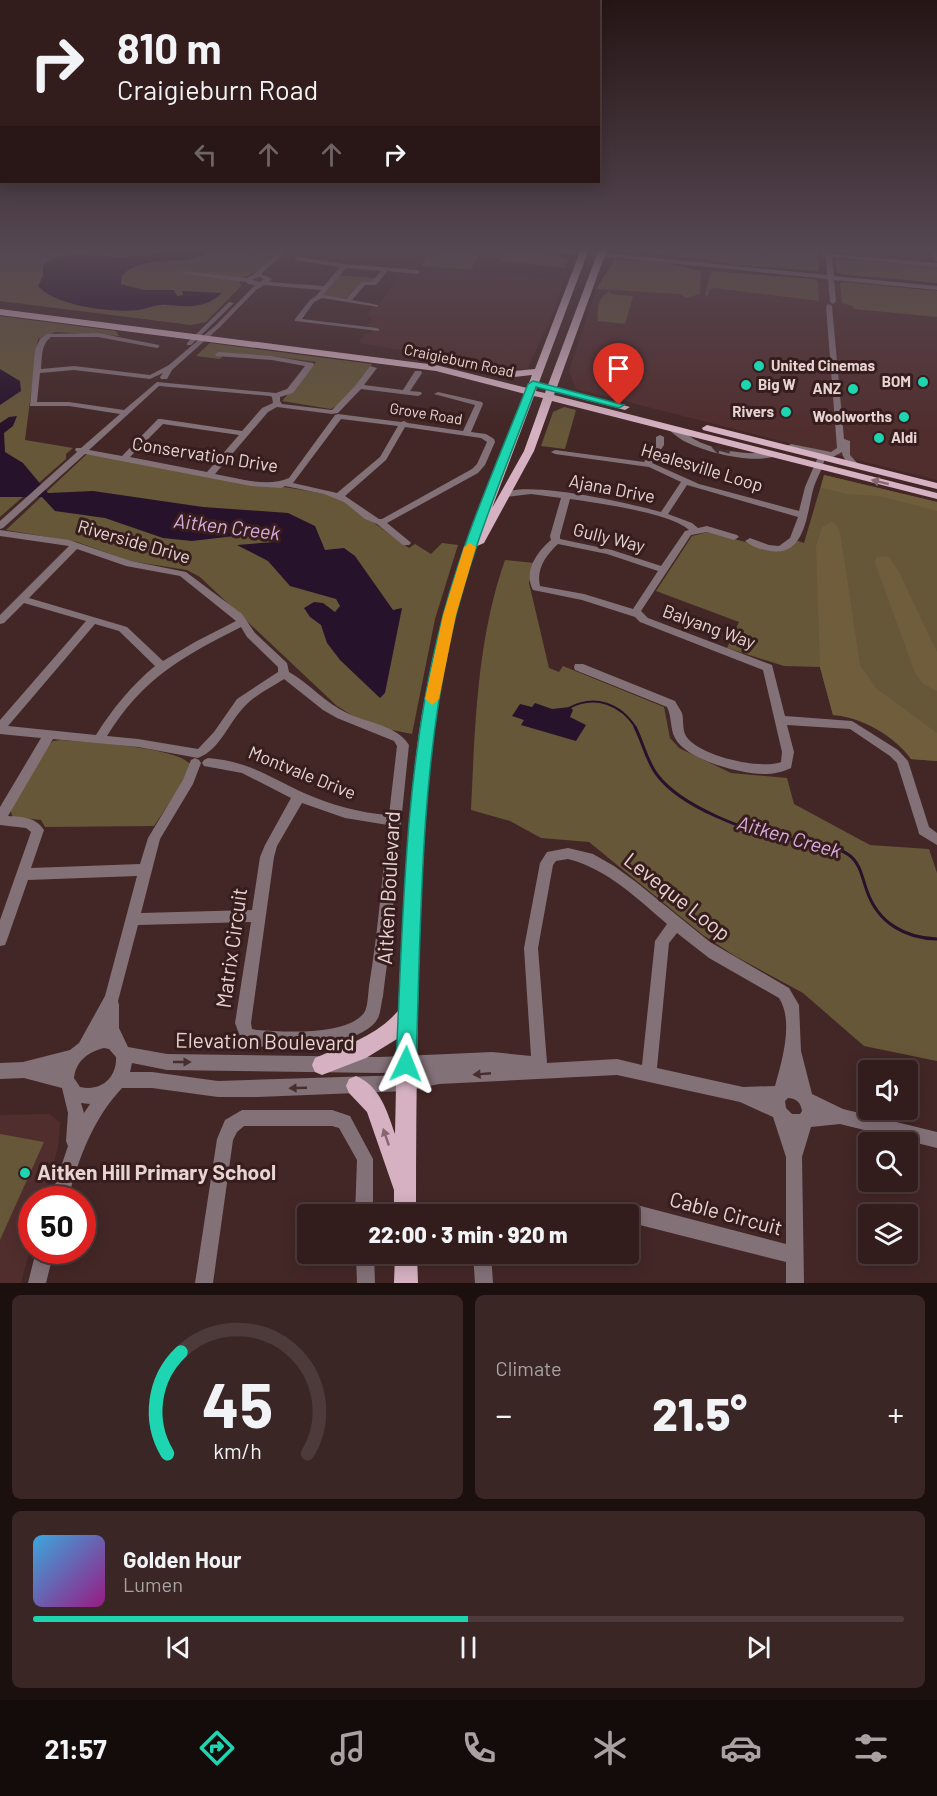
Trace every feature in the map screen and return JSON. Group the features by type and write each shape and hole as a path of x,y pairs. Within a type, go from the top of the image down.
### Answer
{"main road":[{"name":"Craigieburn Road","path":"27,309 424,366 511,386 531,388"},
{"name":"Aitken Boulevard","path":"405,1204 406,1073 417,815 427,727 444,639 463,568 562,309"},
{"name":"Aitken Boulevard","path":"463,568 529,451 582,309"},
{"name":"Craigieburn Road","path":"0,312 459,365 531,388 549,397 775,454 855,465 937,486"},
{"path":"459,365 514,374 538,371"},
{"path":"558,371 568,392"},
{"path":"511,386 523,410"},
{"name":"Craigieburn Road","path":"549,397 568,392 752,439 937,496"},
{"path":"322,1065 362,1051 378,1042 398,1026 408,1014"},
{"path":"356,1086 375,1106 405,1193"},
{"path":"406,1264 406,1283"}],"street":[{"path":"1,527 80,450 122,412 165,378 169,369 225,309"},
{"path":"122,412 148,380 168,366 232,309"},
{"path":"306,309 297,320 372,331"},
{"path":"752,439 829,454 839,452 831,309"},
{"path":"831,309 846,455 855,465"},
{"path":"122,412 63,404 34,405 32,402 41,343 45,337 52,334 98,335 158,346"},
{"path":"210,474 265,410 290,391 309,365 281,359 219,354"},
{"path":"38,371 74,368 148,380 165,378"},
{"name":"Conservation Drive","path":"80,450 251,483 287,484 373,368"},
{"path":"405,392 418,373"},
{"name":"Grove Road","path":"165,378 181,384"},
{"name":"Grove Road","path":"148,380 157,384 244,390 318,411 404,423 490,439 481,465 475,471 381,522"},
{"path":"359,387 418,394"},
{"path":"438,394 479,404 480,408 466,434"},
{"path":"123,459 156,420 245,434"},
{"path":"339,496 383,459 404,423"},
{"path":"647,464 660,445 660,437"},
{"name":"Healesville Loop","path":"555,452 647,464 686,481 802,515"},
{"path":"696,530 778,549 785,547 798,530 820,461"},
{"name":"Ajana Drive","path":"515,479 532,491"},
{"path":"663,515 686,481"},
{"path":"287,484 339,496 373,520 381,522 406,543"},
{"name":"Ajana Drive","path":"506,494 532,491 626,505 686,522 696,530"},
{"name":"Gully Way","path":"566,496 555,536 556,541 609,552 664,570"},
{"name":"Riverside Drive","path":"1,527 76,545 129,564 183,574 243,622 251,635 283,666 284,674"},
{"name":"Balyang Way","path":"580,670 671,704 675,709 682,741 732,766 773,769 787,765 789,759 771,672 764,665 644,620 636,612 685,539 696,530"},
{"path":"556,541 548,547 537,564 534,586 543,591 584,597 616,609 636,612"},
{"path":"0,621 76,545"},
{"path":"22,599 113,625 131,634 160,665"},
{"path":"0,729 93,620"},
{"path":"99,739 128,697 160,665 243,622"},
{"path":"62,1186 74,1147 92,1114 124,1071 122,1050 111,1029 112,998 157,832 218,735 245,698 284,674"},
{"name":"Matrix Circuit","path":"284,674 297,680 329,710 343,718 401,740 403,745 393,820 375,1009 370,1018 361,1025 333,1036 263,1039 246,1034 243,1023 258,916 268,850 299,796"},
{"path":"781,720 852,725 894,753 902,761 924,830 937,840"},
{"name":"Montvale Drive","path":"0,729 169,749 261,774 299,796 352,814 393,820"},
{"path":"1,932 38,830 29,823 0,819 50,734"},
{"name":"Leveque Loop","path":"540,1067 531,948 547,863 552,856 569,854 602,866 633,886 676,924 719,956 784,993 793,1009 793,1051 805,1098"},
{"path":"23,874 145,870"},
{"path":"132,919 258,916"},
{"path":"649,1072 662,941 676,924"},
{"path":"74,1147 76,1113 68,1084 79,1052 112,998"},
{"path":"0,1071 23,1070 79,1052 104,1040 122,1050"},
{"name":"Elevation Boulevard","path":"122,1050 167,1062 249,1061 406,1073"},
{"name":"Leveque Loop","path":"780,1092 793,1051"},
{"path":"23,1070 68,1084 75,1094 93,1097 116,1084 152,1080 218,1089 356,1086 406,1073 440,1076 540,1067 617,1067 649,1072 741,1094 779,1113 793,1123 841,1117"},
{"path":"741,1094 793,1090 841,1117 937,1140"},
{"path":"780,1092 776,1101 794,1157 795,1283"},
{"path":"794,1157 810,1112 805,1098"},
{"path":"204,1283 225,1138 231,1126 242,1118 332,1118 344,1122 365,1159 364,1204"},
{"name":"Cable Circuit","path":"639,1215 795,1255"},
{"path":"38,1283 42,1264"},
{"path":"365,1264 366,1283"},
{"path":"483,1264 484,1283"}],"shaded area":[{"path":"63,309 219,309 206,322 191,325"},
{"path":"371,309 554,309 527,370 358,343 365,334 373,333 367,326 373,317 367,316"},
{"path":"590,309 854,309 937,317 937,480 576,389 569,371"},
{"path":"598,309 629,309 625,324 598,321"},
{"path":"854,309 937,309 937,317"},
{"path":"0,316 116,331 119,336 56,332 38,339 25,440 73,448 66,454 66,459 0,517"},
{"path":"210,343 372,364 346,400 331,409 282,401 316,362 272,356 224,355 220,359 196,356"},
{"path":"564,407 576,410 565,449 541,446 553,412"},
{"path":"87,454 326,494 345,502 409,548 415,544 431,554 442,543 458,545 435,619 412,734 368,725 337,706 200,577 187,570 130,561 77,542 6,530"},
{"path":"824,475 937,502 937,761 911,759 896,743 876,729 855,719 833,715 820,667 784,666 727,648 739,622 656,591 692,536 708,532 775,550 795,540 804,543"},
{"path":"824,475 937,502 937,511 879,496 846,494 821,488"},
{"path":"832,521 838,527 841,538 860,665 876,688 937,733 937,761 911,759 896,742 866,723 833,715 820,667 816,546 822,527"},
{"path":"876,557 889,557 898,570 937,652 937,691 923,684 915,673 875,563"},
{"path":"505,560 534,563 529,583 549,668 559,672 563,666 664,707 670,738 679,748 731,773 787,778 794,804 870,845 929,849 937,873 937,1061 864,1046 803,993 735,956 703,935 589,842 541,838 510,821 471,810 476,715 483,652 488,621"},
{"path":"53,741 151,750 183,759 191,765 189,773 154,826 45,827 41,820 13,817 10,810 46,748"},
{"name":"Aitken Hill Primary School","path":"49,1114 60,1122 58,1147 47,1186 18,1186 18,1264 26,1264 21,1283 0,1283 0,1115"},
{"path":"0,1134 44,1142 24,1186 18,1186 18,1200 0,1240"}],"water":[{"path":"99,309 143,309 127,311"},
{"path":"0,369 20,381 21,391 0,405"},
{"path":"17,416 13,426 4,433 5,452 23,463 48,493 93,491 203,507 288,513 315,526 325,550 344,548 355,556 393,610 402,608 385,693 380,698 340,660 327,643 321,625 310,617 304,608 314,602 323,603 335,612 340,606 336,599 290,586 268,561 237,545 274,542 275,538 243,535 192,541 163,538 105,518 55,511 42,497 0,497 0,423 9,417"},
{"path":"535,703 552,709 570,707 573,710 570,717 586,725 576,741 521,725 524,720 512,716 520,704 532,707"}],"waterway":[{"name":"Aitken Creek","path":"569,708 588,702 607,704 623,713 636,728"},
{"name":"Aitken Creek","path":"635,727 654,771 682,798 716,816 751,830 826,845 842,851 856,863 872,902 886,920 894,927 914,936 937,939"}],"slow traffic":[{"path":"432,699 444,639 470,547"}],"place":[{"name":"United Cinemas","path":"759,366"},
{"name":"BOM","path":"923,382"},
{"name":"Big W","path":"746,385"},
{"name":"ANZ","path":"853,389"},
{"name":"Rivers","path":"786,412"},
{"name":"Woolworths","path":"904,417"},
{"name":"Aldi","path":"879,438"},
{"name":"Aitken Hill Primary School","path":"25,1173"}],"route":[{"path":"406,1064 417,815 427,727 444,639 463,568 533,384 619,405"}]}
